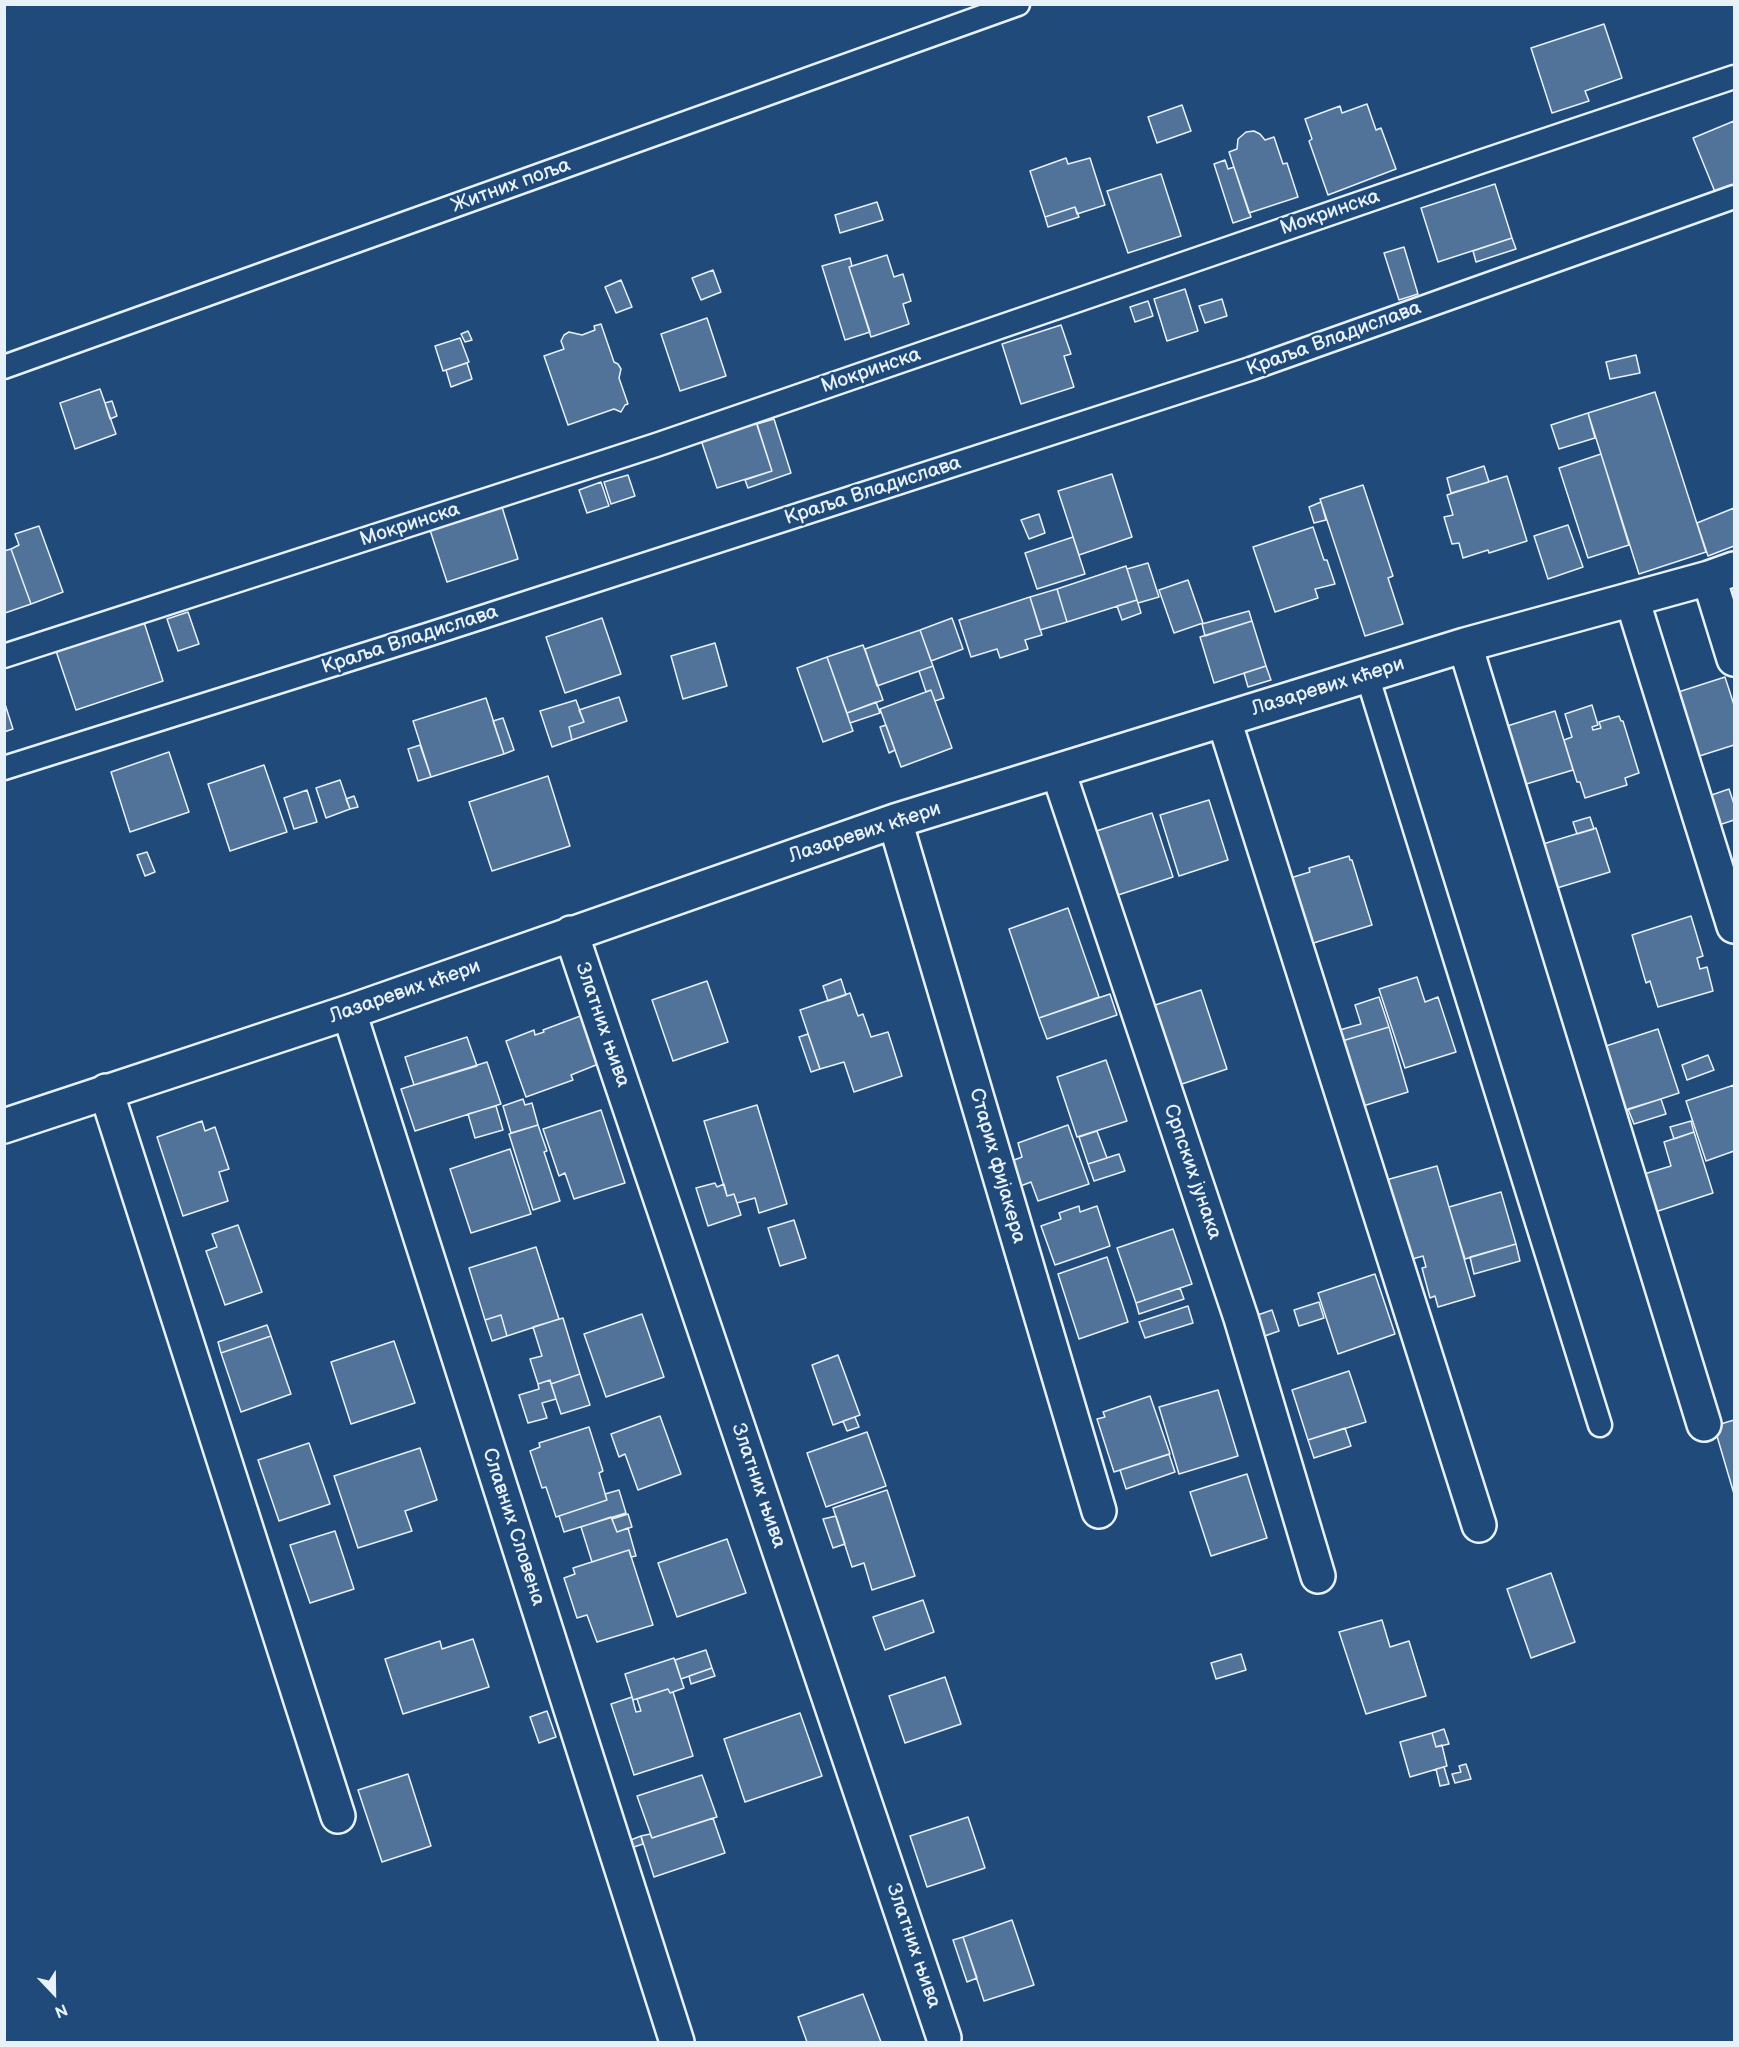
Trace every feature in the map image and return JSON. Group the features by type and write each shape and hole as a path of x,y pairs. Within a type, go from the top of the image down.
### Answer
{"street":[{"name":"Лазаревих кћери","path":"4,1126 349,1012 895,821 1465,645 1722,574"},
{"path":"1722,574 1734,659"},
{"path":"1632,599 1734,926"},
{"path":"1465,645 1704,1424"},
{"path":"1224,720 1479,1525"},
{"name":"Српских јунака","path":"1058,771 1241,1318 1318,1576"},
{"name":"Старих фијакера","path":"895,821 1099,1510"},
{"name":"Златних њива","path":"571,933 944,2038"},
{"name":"Славних Словена","path":"349,1012 677,2043"},
{"path":"105,1091 338,1816"}],"lane":[{"name":"Житних поља","path":"4,367 1018,4"},
{"name":"Мокринска","path":"4,656 644,448 1457,169 1734,77"},
{"name":"Краља Владислава","path":"4,768 430,634 1250,369 1734,197"},
{"path":"1367,675 1600,1425"}],"building":[{"path":"1604,24 1622,78 1585,91 1589,101 1552,113 1531,48"},
{"path":"1367,104 1376,130 1381,128 1396,169 1328,195 1309,141 1312,139 1305,119 1340,106 1342,113"},
{"path":"1182,105 1191,131 1157,143 1148,117"},
{"path":"1734,121 1734,184 1715,192 1693,138"},
{"path":"1254,131 1265,140 1274,137 1283,164 1287,163 1298,197 1249,213 1229,152 1237,149 1238,139 1246,132"},
{"path":"1066,158 1068,164 1090,158 1105,205 1077,214 1075,207 1045,217 1030,171"},
{"path":"1225,160 1228,169 1234,167 1251,217 1233,223 1214,164"},
{"path":"1161,174 1181,236 1128,253 1107,191"},
{"path":"1495,184 1512,238 1438,262 1421,208"},
{"path":"877,202 883,220 840,233 835,215"},
{"path":"1075,207 1079,217 1048,227 1045,217"},
{"path":"1512,238 1516,249 1476,262 1473,251"},
{"path":"1404,247 1418,294 1399,300 1384,253"},
{"path":"887,255 894,277 903,274 911,301 903,304 909,324 871,337 849,267"},
{"path":"850,258 852,266 849,267 870,332 845,340 822,266"},
{"path":"713,270 721,292 701,300 692,278"},
{"path":"621,280 632,307 616,313 605,287"},
{"path":"1185,289 1198,331 1167,341 1154,299"},
{"path":"1222,299 1227,316 1205,323 1199,306"},
{"path":"1148,301 1153,316 1135,322 1130,307"},
{"path":"707,318 726,376 680,391 661,334"},
{"path":"601,324 614,362 621,369 619,378 628,404 621,412 614,409 568,425 544,356 564,349 561,341 569,332 582,335 595,330 594,326"},
{"path":"1061,325 1071,354 1064,356 1074,387 1021,404 1002,344"},
{"path":"468,331 472,340 465,342 461,334"},
{"path":"460,338 469,362 443,371 435,346"},
{"path":"1636,355 1640,373 1610,379 1606,362"},
{"path":"467,363 472,379 451,387 446,370"},
{"path":"100,389 116,434 75,449 60,403"},
{"path":"1655,392 1706,552 1639,574 1588,413"},
{"path":"112,401 117,416 110,419 105,403"},
{"path":"1588,413 1595,438 1559,449 1551,425"},
{"path":"774,419 791,473 748,488 745,480 772,471 757,424"},
{"path":"756,422 772,471 717,488 701,440"},
{"path":"1601,454 1629,545 1588,558 1559,468"},
{"path":"1484,466 1489,482 1451,493 1447,478"},
{"path":"1112,474 1132,537 1079,555 1058,491"},
{"path":"628,475 635,496 611,504 604,482"},
{"path":"1507,476 1527,541 1489,553 1488,550 1463,558 1459,543 1452,544 1444,517 1453,515 1447,495"},
{"path":"601,482 609,506 587,513 579,490"},
{"path":"1363,485 1393,576 1388,578 1403,624 1365,636 1320,499"},
{"path":"1321,502 1326,520 1314,523 1309,507"},
{"path":"502,507 518,559 447,582 430,530"},
{"path":"1734,508 1734,546 1708,556 1697,523"},
{"path":"1039,514 1045,533 1029,539 1021,520"},
{"path":"1568,525 1583,567 1548,579 1534,536"},
{"path":"39,526 63,592 31,604 11,549 19,545 15,534"},
{"path":"1313,527 1335,584 1315,589 1318,598 1275,612 1253,547"},
{"path":"1073,537 1085,574 1037,589 1025,553"},
{"path":"11,549 31,604 5,613 4,551"},
{"path":"1148,563 1159,597 1138,603 1127,569"},
{"path":"1126,566 1137,600 1067,622 1057,589"},
{"path":"1188,580 1203,623 1174,633 1159,590"},
{"path":"1057,589 1067,622 1040,630 1030,597"},
{"path":"1030,597 1042,635 1025,640 1028,649 1000,658 997,649 971,657 959,620"},
{"path":"1137,600 1141,613 1122,620 1117,606"},
{"path":"1249,611 1252,621 1205,636 1202,624"},
{"path":"188,612 199,644 178,651 167,619"},
{"path":"602,618 621,674 565,693 546,637"},
{"path":"952,618 963,649 931,661 920,630"},
{"path":"143,619 163,681 76,710 55,648"},
{"path":"1252,621 1266,666 1214,683 1200,637"},
{"path":"920,630 933,666 877,686 865,649"},
{"path":"715,643 727,686 683,699 671,656"},
{"path":"863,645 883,700 847,713 827,657"},
{"path":"827,657 853,731 823,742 797,668"},
{"path":"933,666 944,698 935,701 931,690 926,692 919,671"},
{"path":"1266,666 1271,680 1248,687 1244,673"},
{"path":"1725,677 1734,705 1734,745 1690,759 1669,695"},
{"path":"931,690 952,748 901,767 880,709"},
{"path":"619,697 627,721 572,740 569,727 584,722 579,710"},
{"path":"486,698 504,754 431,777 413,721"},
{"path":"576,700 584,722 569,727 572,740 552,747 540,711"},
{"path":"4,701 13,729 4,732"},
{"path":"876,702 880,713 850,723 847,713"},
{"path":"1592,705 1598,725 1592,727 1593,730 1601,728 1599,722 1619,716 1623,721 1639,773 1625,778 1627,785 1585,798 1580,782 1577,782 1564,740 1572,737 1565,714"},
{"path":"1555,711 1573,770 1523,785 1504,727"},
{"path":"503,718 514,750 504,754 493,721"},
{"path":"886,725 895,750 889,753 880,727"},
{"path":"420,745 431,777 418,781 408,749"},
{"path":"169,752 189,812 130,832 111,772"},
{"path":"264,765 287,832 230,851 208,784"},
{"path":"548,776 570,846 492,871 469,802"},
{"path":"340,780 350,809 326,818 316,788"},
{"path":"1729,789 1734,804 1734,820 1710,828 1700,799"},
{"path":"307,790 317,822 294,829 284,798"},
{"path":"354,796 358,807 350,809 346,799"},
{"path":"1209,800 1228,860 1179,876 1160,815"},
{"path":"1152,813 1173,877 1109,898 1087,834"},
{"path":"1590,817 1594,829 1577,834 1573,822"},
{"path":"1596,828 1610,872 1547,891 1533,847"},
{"path":"147,852 155,872 145,876 137,855"},
{"path":"1349,856 1372,925 1307,945 1287,879 1310,872 1309,868"},
{"path":"1068,908 1099,997 1039,1018 1009,929"},
{"path":"1691,916 1703,956 1697,958 1700,969 1707,967 1713,991 1658,1007 1650,981 1646,983 1632,935"},
{"path":"1417,977 1425,1002 1438,997 1456,1052 1405,1068 1379,989"},
{"path":"841,979 846,995 828,1001 823,986"},
{"path":"707,981 728,1042 673,1061 652,1000"},
{"path":"1201,990 1227,1069 1167,1089 1140,1010"},
{"path":"850,993 858,1016 863,1014 871,1037 888,1032 902,1076 854,1092 844,1062 820,1069 800,1010"},
{"path":"1110,994 1117,1015 1047,1039 1039,1018"},
{"path":"1379,997 1389,1027 1332,1044 1329,1033 1361,1024 1355,1005"},
{"path":"583,1015 601,1063 571,1075 573,1080 526,1097 506,1041 534,1030 535,1035 544,1032 543,1030"},
{"path":"1389,1027 1408,1092 1360,1107 1332,1044"},
{"path":"1658,1029 1679,1093 1624,1111 1603,1047"},
{"path":"808,1034 820,1069 811,1072 799,1037"},
{"path":"467,1037 477,1066 414,1085 405,1057"},
{"path":"1708,1055 1714,1070 1687,1080 1682,1065"},
{"path":"1106,1060 1127,1121 1077,1137 1057,1077"},
{"path":"487,1062 501,1104 415,1131 401,1089"},
{"path":"1734,1085 1734,1151 1706,1161 1686,1101"},
{"path":"523,1099 525,1105 532,1103 538,1125 511,1133 503,1106"},
{"path":"1661,1099 1666,1114 1634,1124 1628,1109"},
{"path":"757,1105 787,1204 759,1213 755,1198 737,1203 734,1194 727,1196 704,1121"},
{"path":"496,1106 503,1130 475,1138 468,1114"},
{"path":"601,1110 625,1183 574,1199 565,1173 559,1176 543,1129"},
{"path":"202,1121 205,1131 215,1127 229,1169 219,1172 228,1201 183,1216 157,1137"},
{"path":"1691,1121 1694,1132 1674,1139 1670,1127"},
{"path":"538,1125 560,1201 533,1210 509,1134"},
{"path":"1068,1125 1089,1184 1038,1201 1031,1182 1018,1187 1009,1162 1022,1157 1018,1143"},
{"path":"1097,1131 1107,1158 1088,1164 1079,1137"},
{"path":"1694,1132 1713,1193 1646,1215 1634,1177 1671,1166 1664,1142"},
{"path":"510,1149 531,1214 471,1233 450,1169"},
{"path":"1119,1154 1125,1171 1094,1181 1088,1164"},
{"path":"1437,1166 1475,1296 1438,1307 1435,1296 1430,1298 1422,1268 1426,1267 1423,1256 1409,1260 1386,1180"},
{"path":"715,1183 717,1187 724,1184 727,1196 734,1194 741,1215 708,1226 696,1188"},
{"path":"1501,1192 1516,1244 1465,1259 1449,1207"},
{"path":"1079,1206 1080,1212 1097,1206 1110,1246 1055,1265 1041,1226 1061,1219 1059,1213"},
{"path":"794,1220 806,1258 780,1266 768,1228"},
{"path":"238,1225 262,1292 225,1305 206,1251 217,1247 212,1234"},
{"path":"1173,1229 1192,1284 1136,1303 1117,1248"},
{"path":"1516,1244 1520,1261 1474,1274 1470,1257"},
{"path":"536,1247 559,1319 507,1336 501,1315 485,1320 469,1268"},
{"path":"1107,1257 1128,1322 1079,1339 1058,1274"},
{"path":"1375,1274 1395,1334 1338,1354 1318,1293"},
{"path":"1180,1288 1184,1299 1139,1314 1136,1303"},
{"path":"1319,1302 1324,1318 1299,1326 1294,1310"},
{"path":"1188,1306 1193,1323 1145,1338 1139,1322"},
{"path":"1272,1310 1279,1331 1259,1338 1252,1317"},
{"path":"642,1314 664,1377 606,1397 584,1334"},
{"path":"501,1315 507,1336 492,1341 485,1320"},
{"path":"563,1318 580,1374 551,1384 550,1380 538,1384 530,1359 542,1356 533,1327"},
{"path":"267,1325 271,1336 221,1353 218,1342"},
{"path":"271,1336 291,1394 241,1412 221,1353"},
{"path":"394,1341 415,1403 351,1424 331,1362"},
{"path":"838,1355 860,1415 833,1425 812,1365"},
{"path":"1349,1371 1366,1422 1308,1440 1292,1390"},
{"path":"580,1374 590,1405 561,1414 551,1384"},
{"path":"550,1380 556,1399 542,1403 547,1418 528,1423 519,1395 539,1389 538,1384"},
{"path":"1218,1390 1238,1456 1179,1474 1159,1407"},
{"path":"1150,1396 1170,1454 1114,1472 1097,1419 1105,1417 1103,1412"},
{"path":"660,1416 681,1474 638,1490 625,1454 619,1457 611,1434"},
{"path":"855,1417 859,1427 847,1431 843,1421"},
{"path":"1734,1420 1734,1494 1714,1426"},
{"path":"589,1427 603,1471 599,1473 607,1500 556,1517 546,1487 542,1488 530,1451 540,1447 539,1443"},
{"path":"1345,1428 1351,1446 1314,1458 1308,1440"},
{"path":"867,1432 886,1486 826,1507 807,1453"},
{"path":"309,1443 330,1504 279,1521 258,1460"},
{"path":"420,1448 437,1500 405,1511 412,1531 358,1548 334,1476"},
{"path":"1169,1454 1175,1472 1126,1489 1120,1470"},
{"path":"1247,1474 1267,1538 1211,1556 1190,1492"},
{"path":"619,1490 626,1513 564,1532 559,1516 607,1500 605,1494"},
{"path":"887,1490 915,1576 872,1590 864,1563 852,1567 833,1508"},
{"path":"628,1514 632,1527 617,1532 612,1519"},
{"path":"836,1516 845,1544 833,1548 823,1519"},
{"path":"611,1517 617,1532 628,1528 636,1556 631,1557 629,1550 592,1562 581,1527"},
{"path":"335,1531 354,1589 310,1603 290,1545"},
{"path":"727,1539 746,1593 677,1617 658,1563"},
{"path":"629,1550 653,1625 597,1642 587,1615 577,1618 564,1578 575,1574 573,1568"},
{"path":"1551,1573 1575,1642 1531,1658 1507,1589"},
{"path":"923,1600 934,1632 885,1650 873,1617"},
{"path":"1382,1620 1390,1647 1409,1641 1426,1696 1366,1714 1339,1632"},
{"path":"473,1639 489,1687 403,1714 385,1659 440,1641 442,1649"},
{"path":"706,1650 712,1668 681,1679 675,1660"},
{"path":"1241,1654 1246,1670 1216,1679 1211,1663"},
{"path":"674,1658 684,1688 670,1693 668,1689 633,1700 625,1674"},
{"path":"712,1668 715,1676 691,1684 689,1676"},
{"path":"945,1677 961,1724 905,1743 889,1696"},
{"path":"668,1689 670,1693 673,1692 693,1756 634,1775 611,1704 632,1697 636,1712 641,1711 637,1699"},
{"path":"547,1711 556,1737 539,1743 530,1717"},
{"path":"800,1713 822,1776 745,1802 724,1739"},
{"path":"1444,1729 1449,1744 1436,1747 1432,1733"},
{"path":"1432,1733 1436,1747 1442,1745 1447,1766 1410,1777 1400,1742"},
{"path":"1466,1764 1471,1779 1455,1783 1452,1774 1461,1772 1459,1766"},
{"path":"1444,1767 1449,1784 1440,1786 1436,1769"},
{"path":"408,1774 431,1846 382,1862 358,1790"},
{"path":"702,1775 717,1817 652,1838 637,1796"},
{"path":"968,1817 985,1868 927,1887 910,1836"},
{"path":"713,1818 725,1853 654,1877 641,1836 650,1834 652,1838"},
{"path":"641,1836 643,1844 631,1848 628,1841"},
{"path":"1012,1920 1034,1985 984,2001 963,1937"},
{"path":"963,1937 977,1978 967,1982 953,1940"},
{"path":"863,1994 881,2042 807,2042 798,2017"}]}
